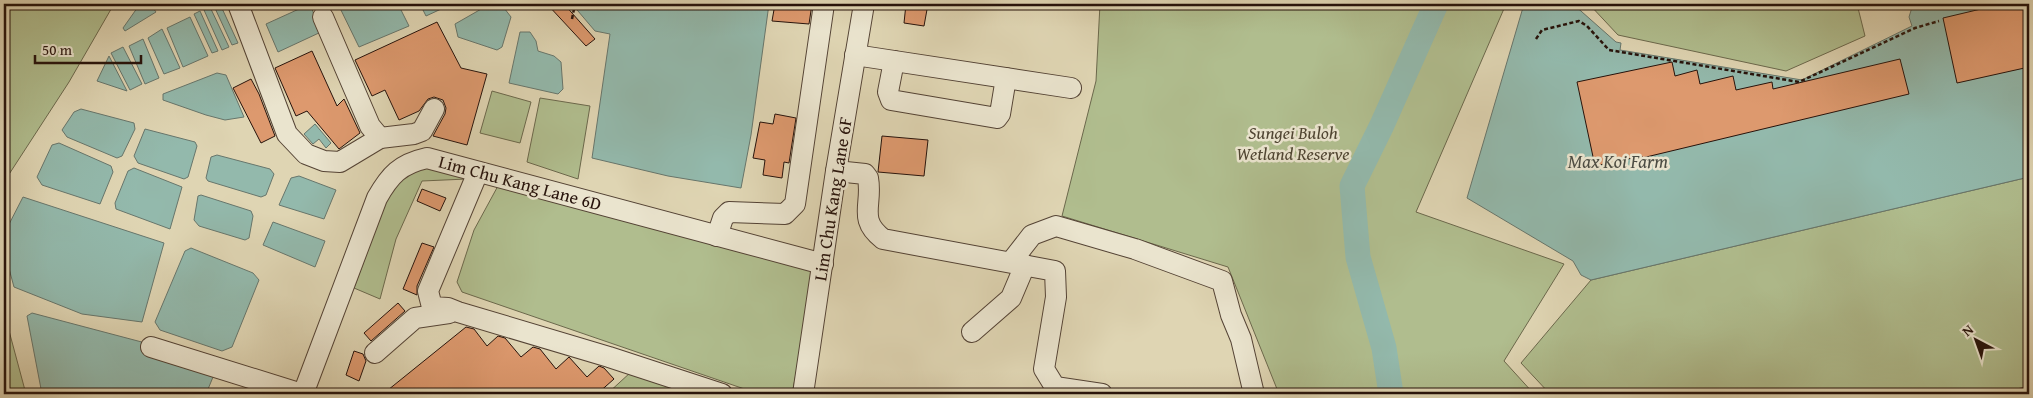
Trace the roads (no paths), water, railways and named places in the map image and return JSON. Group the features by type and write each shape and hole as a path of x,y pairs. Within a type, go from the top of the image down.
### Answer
{"street":[{"path":"238,4 287,134 306,154 324,161 340,162 380,138 414,134 422,131 434,109"},
{"path":"717,236 724,218 729,212 785,214 795,204 824,4"},
{"name":"Lim Chu Kang Lane 6F","path":"803,394 836,171 864,4"},
{"path":"323,17 370,126 380,138"},
{"path":"855,54 1071,88"},
{"path":"894,61 888,92 891,100 997,118 1000,114 1006,78"},
{"path":"414,134 427,158"},
{"name":"Lim Chu Kang Lane 6D","path":"303,394 377,198 388,180 402,166 427,158 823,264"},
{"path":"836,171 865,174 868,178 867,218 870,227 883,239 1056,271 1056,297 1044,369 1055,387 1102,394"},
{"path":"478,172 428,291 432,307 448,308 722,394"},
{"path":"972,332 1011,298 1018,264 1032,235 1056,226 1135,249 1222,281 1231,315 1241,339 1254,394"},
{"path":"375,353 415,318 458,312"},
{"path":"151,347 219,369 272,389 303,394"}],"water":[{"path":"140,4 150,4 156,12 125,31 123,28"},
{"path":"220,4 238,43 232,45 214,6"},
{"path":"310,4 321,32 278,52 266,24"},
{"path":"338,4 398,4 409,26 359,47"},
{"path":"420,4 452,4 426,16"},
{"path":"490,4 501,4 511,17 502,47 497,50 458,37 455,24"},
{"path":"572,4 769,4 751,135 741,188 668,176 592,158 610,34 595,31"},
{"name":"Max Koi Farm","path":"1524,4 1573,4 1616,42 1621,43 1620,50 1802,80 1912,26 1909,17 1913,4 2029,4 2029,177 1591,280 1581,275 1573,261 1467,198"},
{"path":"210,7 229,47 222,50 204,10"},
{"path":"200,11 218,51 212,53 194,14"},
{"path":"190,17 208,56 183,67 167,28"},
{"path":"162,29 180,68 164,74 148,38"},
{"path":"520,32 530,32 536,41 538,51 554,56 561,62 563,89 558,94 509,83"},
{"path":"143,39 159,78 145,84 129,46"},
{"path":"123,47 142,84 130,90 111,53"},
{"path":"109,56 127,91 97,81"},
{"path":"217,73 226,75 244,117 225,120 163,100 163,94"},
{"path":"81,109 134,123 135,129 122,156 117,158 67,137 62,130 74,112"},
{"path":"315,124 331,143 326,148 319,139 313,144 304,134"},
{"path":"145,129 195,142 197,146 188,177 184,179 138,163 134,156"},
{"path":"59,143 111,166 113,172 100,204 42,185 37,177 52,145"},
{"path":"217,155 270,169 274,174 266,195 261,197 208,181 206,178 211,157"},
{"path":"134,168 182,187 170,229 116,209 115,203 128,171"},
{"path":"299,176 336,190 324,219 279,205 291,178"},
{"path":"201,195 251,211 253,216 249,238 245,240 199,226 194,220 198,196"},
{"path":"23,197 164,243 142,322 82,314 14,287 4,250 4,234"},
{"path":"273,222 325,241 315,267 263,245"},
{"path":"191,248 253,273 259,280 232,347 222,351 160,330 155,322 185,251"},
{"path":"32,313 206,359 213,377 206,394 42,394 27,316"}],"waterway":[{"path":"1391,394 1384,348 1358,257 1352,186 1382,125 1436,4"}],"park label":[{"name":"Sungei Buloh Wetland Reserve","path":"1293,143"}]}
